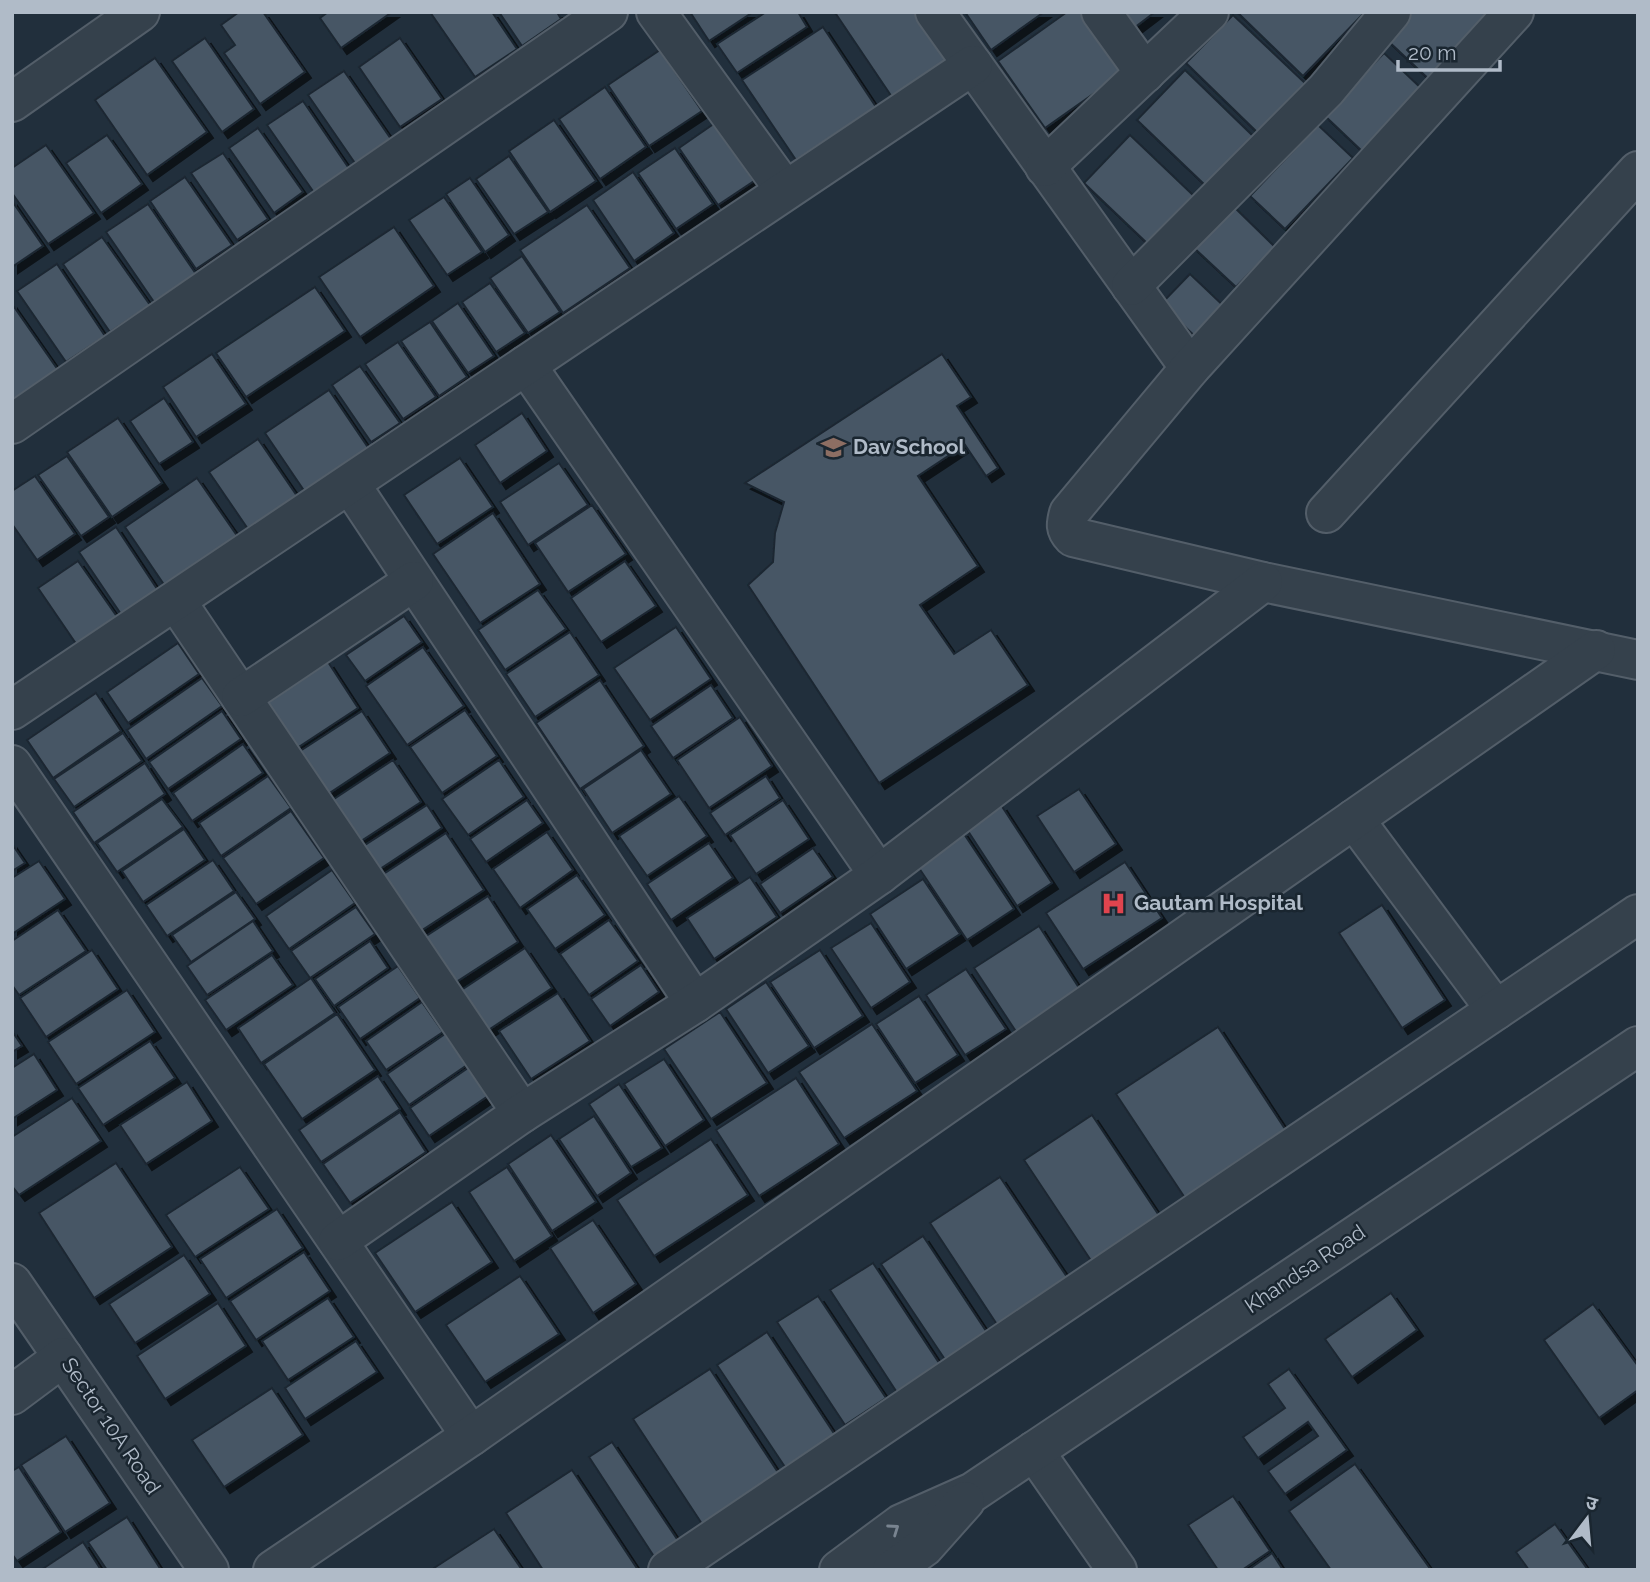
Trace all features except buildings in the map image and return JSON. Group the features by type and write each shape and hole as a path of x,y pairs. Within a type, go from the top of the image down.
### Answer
{"street":[{"path":"12,102 140,12"},
{"path":"12,424 608,12"},
{"path":"656,12 785,190"},
{"path":"935,12 1190,368"},
{"path":"1101,12 1145,73"},
{"path":"1045,167 1209,12"},
{"path":"1131,286 1326,90 1391,12"},
{"path":"1514,12 1190,368 1069,513 1067,530 1073,537 1263,582 1638,660"},
{"path":"12,710 973,65"},
{"path":"1326,513 1638,171"},
{"path":"526,365 879,875"},
{"path":"350,484 695,1003"},
{"path":"241,697 414,580"},
{"path":"338,1241 522,1113 695,1003 879,875 1263,582"},
{"path":"176,601 522,1113"},
{"path":"273,1570 471,1436 1596,650"},
{"path":"12,765 471,1436"},
{"path":"1354,819 1496,1010"},
{"path":"668,1570 1638,914"},
{"name":"Khandsa Road","path":"839,1570 901,1524 973,1492 1638,1046"},
{"name":"Sector 10A Road","path":"12,1283 209,1570"},
{"path":"12,1395 63,1357"},
{"path":"1034,1451 1117,1570"},
{"name":"Khandsa Road","path":"892,1570 924,1547 973,1492"}],"place":[{"name":"Dav School","path":"833,447"},
{"name":"Gautam Hospital","path":"1114,903"}]}
